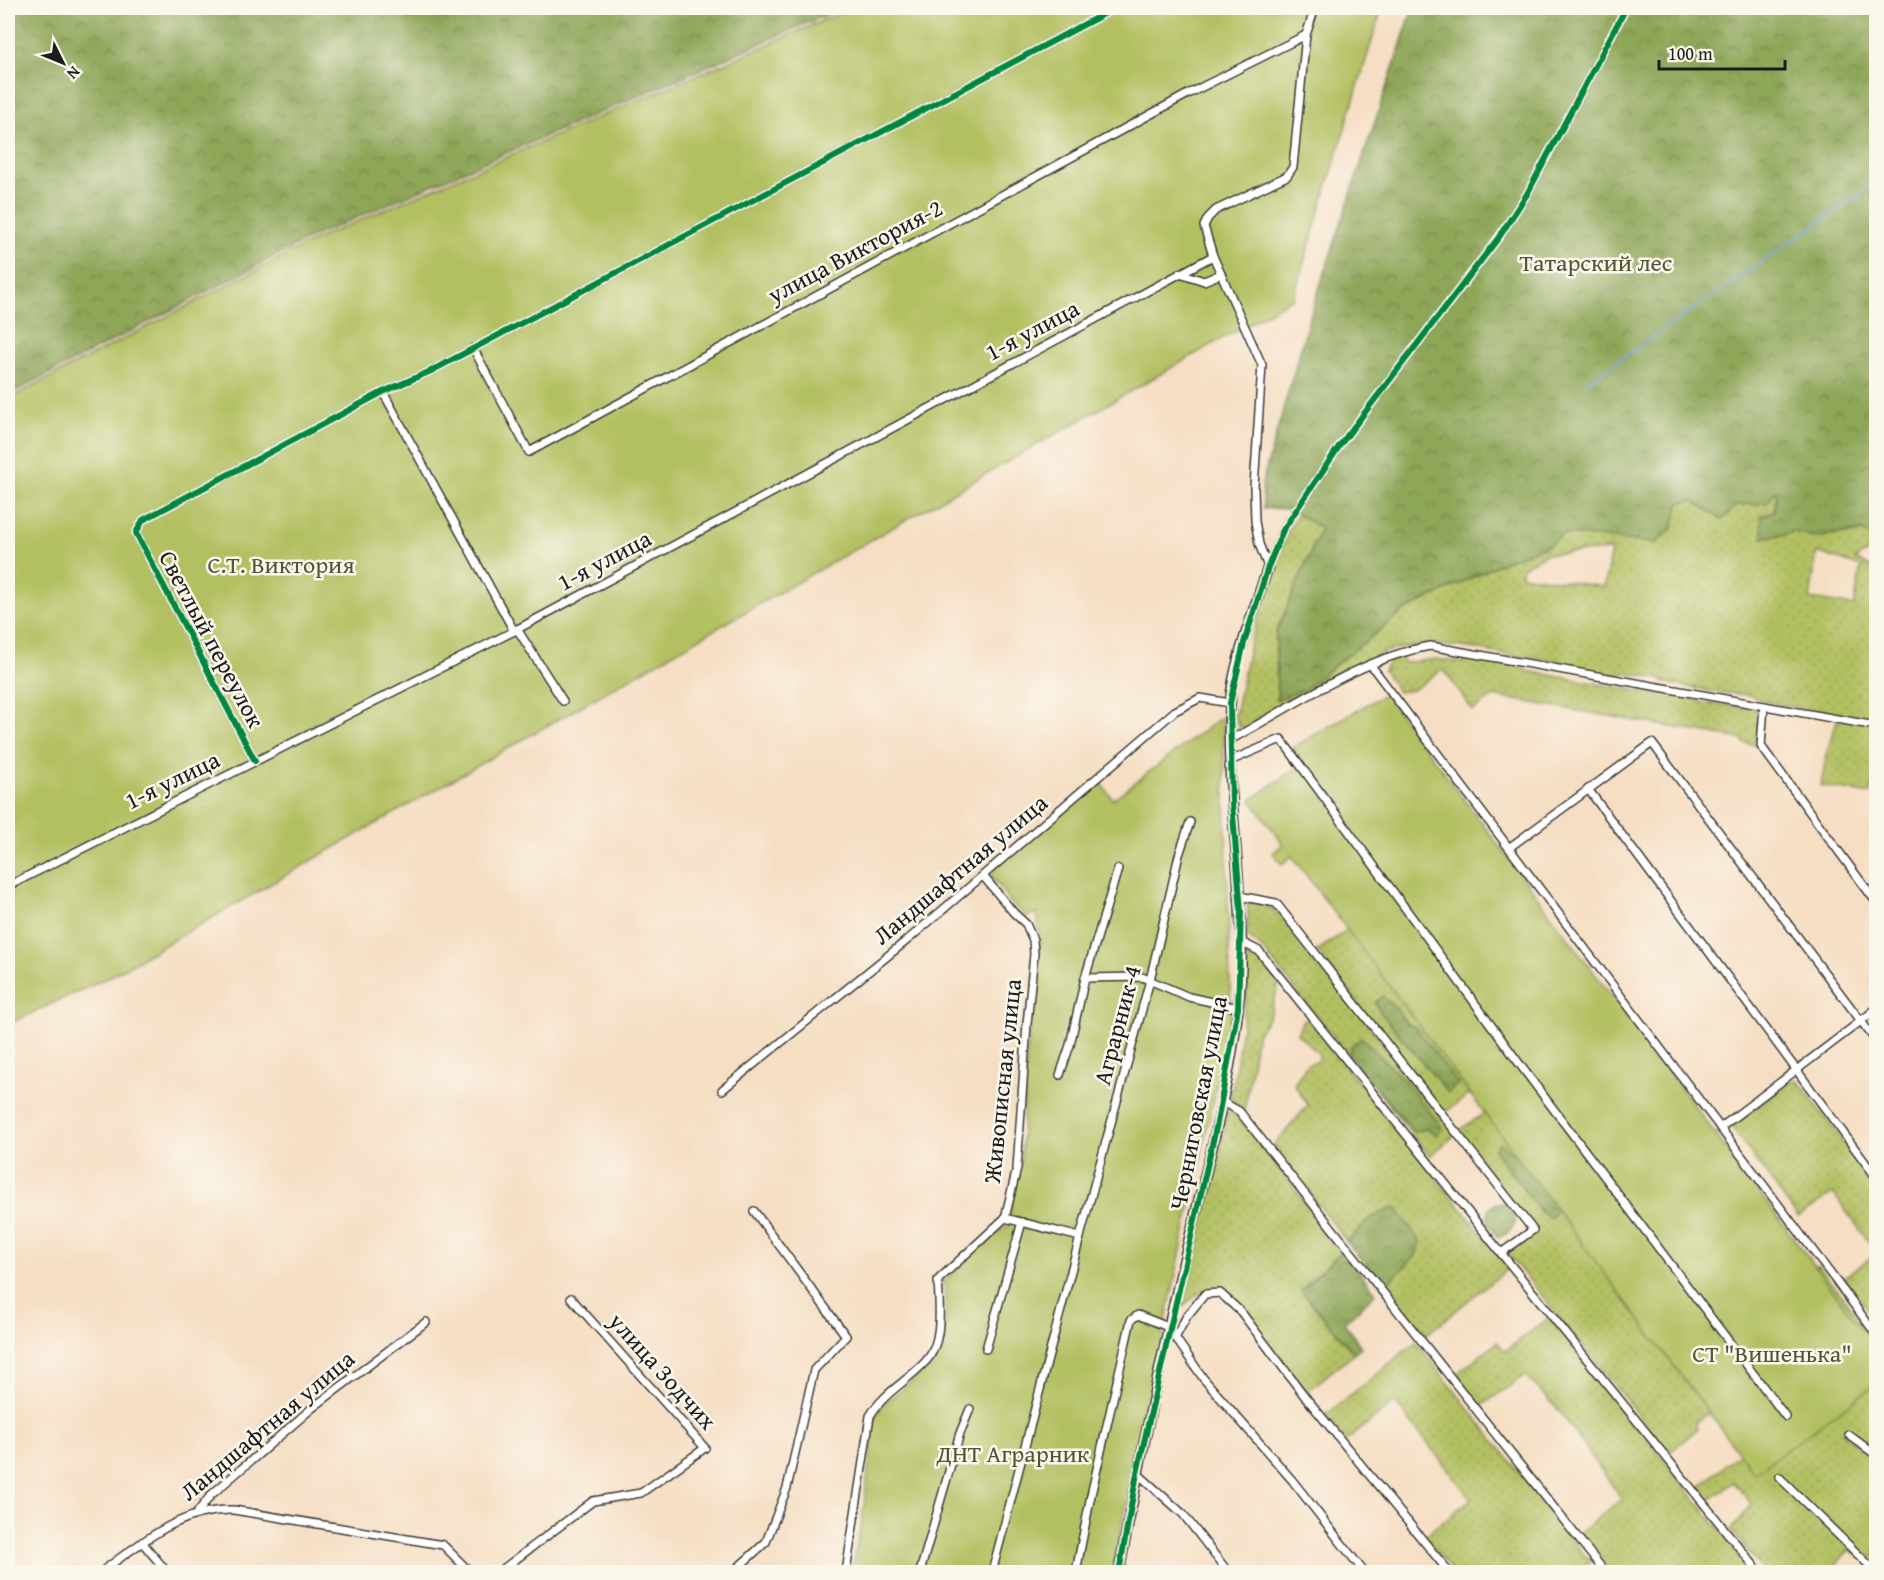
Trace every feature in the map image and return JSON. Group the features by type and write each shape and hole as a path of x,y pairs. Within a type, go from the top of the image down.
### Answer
{"street":[{"path":"563,701 515,630 383,392 473,348 1115,8"},
{"path":"1268,567 1258,544 1255,521 1254,487 1262,364 1213,256 1204,226 1216,210 1287,176 1293,167 1306,35 1315,8"},
{"path":"1268,567 1283,530 1340,446 1499,237 1527,194 1626,8"},
{"name":"улица Виктория-2","path":"473,348 529,452 1188,94 1306,35"},
{"name":"1-я улица","path":"8,886 515,630 1213,256"},
{"path":"1180,273 1204,281 1221,274"},
{"name":"Светлый переулок","path":"255,761 136,533 143,520 383,392"},
{"name":"Черниговская улица","path":"1119,1572 1137,1473 1168,1327 1221,1101 1238,1008 1241,942 1230,762 1230,703 1244,643 1268,567"},
{"path":"1230,740 1370,664 1401,651 1430,646 1876,726"},
{"path":"1370,664 1876,1334"},
{"name":"Ландшафтная улица","path":"722,1090 983,876 1175,711 1200,698 1230,703"},
{"path":"1764,706 1761,746 1876,902"},
{"path":"1230,762 1281,739 1524,1070 1786,1417"},
{"path":"1510,847 1652,742 1876,1041"},
{"path":"1588,789 1876,1177"},
{"name":"Аграрник-4","path":"992,1572 1150,980 1179,855 1190,822"},
{"path":"1060,1075 1070,1045 1085,978 1118,869"},
{"name":"Живописная улица","path":"846,1572 870,1416 878,1401 928,1359 935,1343 939,1313 938,1280 1005,1218 1017,1168 1023,1068 1034,954 1033,940 1026,924 983,876"},
{"path":"1239,896 1276,903 1533,1230 1501,1253"},
{"path":"1241,942 1259,951 1759,1572"},
{"path":"1085,978 1142,977 1189,997 1238,1008"},
{"path":"1720,1128 1876,1009"},
{"path":"1221,1101 1239,1111 1605,1572"},
{"path":"733,1572 766,1542 787,1488 814,1370 846,1336 754,1211"},
{"path":"1005,1218 1080,1237"},
{"path":"986,1349 1022,1222"},
{"path":"1175,1338 1187,1316 1205,1294 1220,1293 1240,1312 1303,1394 1449,1572"},
{"name":"улица Зодчих","path":"499,1572 593,1501 641,1492 705,1448 571,1298"},
{"path":"1076,1572 1131,1320 1138,1315 1168,1327 1203,1378 1292,1480 1364,1572"},
{"name":"Ландшафтная улица","path":"101,1572 142,1542 196,1513 211,1495 311,1409 426,1322"},
{"path":"920,1572 960,1433 970,1409"},
{"path":"1849,1435 1876,1455"},
{"path":"1137,1473 1183,1514 1228,1572"},
{"path":"1779,1477 1876,1572"},
{"path":"196,1513 215,1509 234,1510 443,1545 470,1572"},
{"path":"142,1542 167,1572"}],"green space":[{"path":"8,8 842,8 314,236 8,395"},
{"name":"С.Т. Виктория","path":"852,8 1382,8 1293,298 107,978 8,1024 8,399 316,239"},
{"name":"Татарский лес","path":"1413,8 1876,8 1876,540 1862,531 1831,534 1821,538 1795,532 1763,538 1761,516 1774,511 1776,491 1766,503 1737,505 1722,520 1693,500 1680,503 1673,527 1656,543 1564,534 1548,545 1505,561 1404,611 1303,690 1277,700 1276,633 1321,528 1289,509 1263,508 1262,483 1310,316"},
{"path":"1776,491 1777,502 1763,538 1795,532 1821,538 1831,534 1852,534 1862,531 1876,540 1876,547 1855,559 1876,570 1876,764 1870,794 1821,786 1826,755 1839,715 1763,701 1750,695 1714,692 1662,682 1661,679 1623,673 1620,676 1566,667 1564,662 1527,656 1523,658 1454,646 1419,646 1385,652 1244,727 1239,727 1235,715 1250,643 1287,532 1298,514 1321,528 1276,633 1277,699 1303,690 1404,611 1505,561 1548,545 1564,534 1656,543 1673,527 1679,503 1692,500 1713,514 1737,505 1766,503","holes":["1611,550 1604,587 1521,575 1522,567 1546,554","1817,552 1861,567 1854,606 1810,599"]},
{"path":"1402,657 1404,663 1436,659 1463,663 1465,657 1522,667 1527,671 1655,694 1660,690 1687,696 1703,703 1756,708 1759,713 1757,745 1744,743 1741,739 1493,696 1473,711 1443,669 1413,690 1398,692 1384,670 1390,660"},
{"name":"СТ \"Вишенька\"","path":"1385,694 1876,1348 1876,1384 1754,1473 1292,856 1282,864 1273,853 1283,844 1251,800 1303,763 1292,748"},
{"name":"ДНТ Аграрник","path":"1223,716 1231,1017 1112,1572 851,1572 862,1520 875,1417 882,1405 931,1365 946,1319 944,1281 1008,1224 1021,1156 1026,1060 1040,943 1037,913 1026,917 1011,903 992,877 995,867 1100,782 1113,799"},
{"path":"1248,902 1263,903 1284,918 1455,1135 1430,1156 1261,947 1248,937"},
{"path":"1344,925 1477,1103 1470,1094 1444,1113 1317,951 1347,930"},
{"path":"1247,950 1265,963 1279,984 1269,1017 1257,1034 1244,1113 1231,1098 1246,1000"},
{"path":"1382,996 1396,1008 1407,1024 1415,1027 1458,1084 1448,1093 1381,1013 1375,1003"},
{"path":"1308,1019 1509,1268 1423,1337 1383,1287 1415,1257 1395,1207 1371,1218 1347,1242 1274,1145 1308,1105 1294,1084 1307,1064 1318,1061 1319,1054 1297,1033 1303,1020"},
{"path":"1362,1038 1404,1080 1442,1127 1437,1135 1427,1129 1414,1132 1348,1055 1351,1046"},
{"path":"1792,1080 1799,1082 1876,1186 1876,1252 1833,1193 1798,1217 1734,1131 1732,1125"},
{"path":"1228,1111 1237,1114 1243,1121 1342,1251 1308,1282 1302,1291 1354,1353 1307,1392 1225,1289 1200,1292 1183,1307"},
{"path":"1485,1113 1497,1130 1817,1268 1819,1266 1876,1341 1876,1451 1846,1430 1843,1433 1876,1459 1876,1554 1870,1562 1849,1550 1829,1572 1765,1572 1731,1530 1752,1505 1734,1482 1708,1501 1698,1488 1740,1453 1711,1411 1695,1423 1697,1429 1669,1453 1507,1253 1535,1231 1458,1131"},
{"path":"1499,1143 1520,1158 1558,1208 1550,1218 1540,1211 1494,1150"},
{"path":"1496,1203 1507,1203 1516,1222 1509,1232 1498,1238 1488,1224 1488,1210"},
{"path":"1395,1207 1421,1242 1415,1257 1383,1287 1347,1242 1371,1218"},
{"path":"1342,1251 1376,1293 1344,1323 1361,1347 1354,1353 1301,1291"},
{"path":"1876,1254 1876,1321 1843,1278"},
{"path":"1549,1318 1754,1572 1611,1572 1579,1533 1622,1499 1558,1409 1525,1375 1480,1407 1454,1376 1497,1342 1505,1351"},
{"path":"1416,1342 1590,1562 1576,1572 1453,1572 1424,1536 1471,1499 1395,1402 1346,1441 1326,1415"}],"waterway":[{"path":"1586,383 1876,183"}],"cycle path":[{"path":"255,761 136,533 143,520 383,392 431,371 1115,8"},
{"path":"1119,1572 1137,1473 1217,1123 1238,1008 1241,911 1232,803 1230,703 1244,643 1268,567 1283,530 1340,445 1499,237 1527,194 1626,8"}]}
